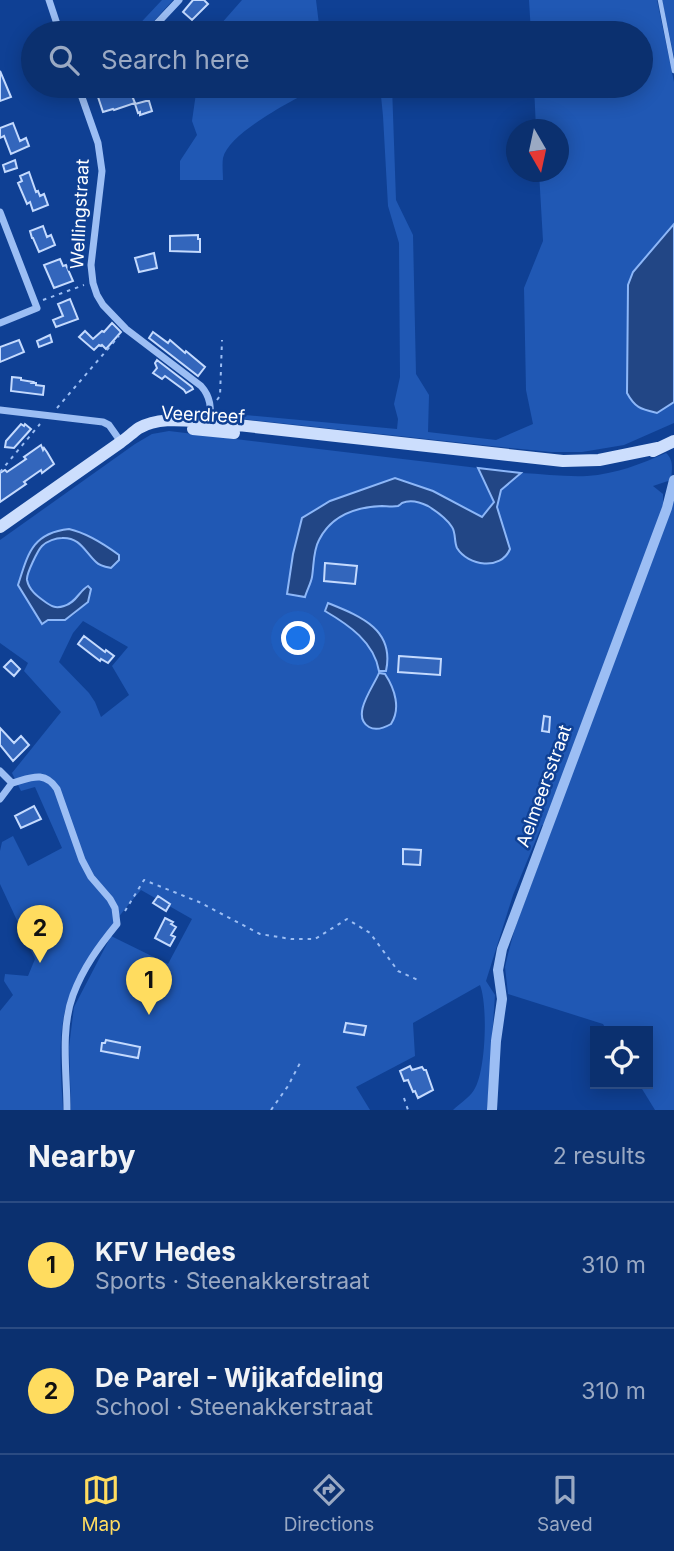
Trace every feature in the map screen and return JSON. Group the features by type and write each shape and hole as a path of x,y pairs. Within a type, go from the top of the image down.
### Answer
{"main road":[{"name":"Veerdreef","path":"0,527 121,442 159,428 210,427 409,449 581,461 658,449 674,441"}],"street":[{"path":"49,0 56,21"},
{"path":"159,21 178,0"},
{"name":"Wellingstraat","path":"82,98 98,144 101,164 92,257 93,283 97,295 126,329 201,386 210,403"},
{"path":"0,212 37,308 0,323"},
{"path":"210,403 210,427"},
{"path":"0,410 103,422 109,425 121,442"},
{"name":"Aelmeersstraat","path":"492,1110 496,1041 502,999 498,970 502,949 667,508 674,481"},
{"path":"0,771 12,783"},
{"path":"0,799 12,783 42,777 51,782 57,789 86,869 115,908 117,924 87,965 73,996 66,1036 68,1110"}],"lane":[{"path":"660,0 674,71"}],"path":[{"path":"35,302 93,283"},
{"path":"0,472 42,421 50,416 126,329"},
{"path":"210,403 216,402 220,396 222,340"},
{"path":"117,924 144,880 198,902 260,934 291,939 314,939 347,919 370,933 398,971 418,980"},
{"path":"271,1110 300,1063"},
{"path":"404,1098 408,1110"}],"shaded area":[{"path":"162,0 173,0 154,21 142,21"},
{"path":"242,0 316,0 319,21 224,21"},
{"path":"529,0 657,0 674,82 674,224 633,272 657,413 674,402 674,423 624,445 582,452 551,452 223,417 223,413 397,429 398,419 394,404 400,377 399,243 388,206 381,98 392,98 396,200 413,235 416,374 429,395 428,432 496,440 533,424 526,390 524,288 543,241 540,182 569,182 569,119 536,119 535,98 653,98 653,21 530,21"},
{"path":"662,0 674,0 674,57"},
{"path":"195,98 298,98 237,137 223,158 223,180 180,180 180,161 197,135 192,121"},
{"path":"674,224 674,402 657,413 639,407 627,393 628,285 633,272"},
{"path":"169,431 478,468 494,502 482,517 433,491 302,518 287,594 312,578 315,550 322,534 337,519 350,512 417,502 427,506 449,524 463,556 504,557 510,549 497,507 501,490 521,473 598,475 628,468 666,453 669,456 672,465 671,480 653,486 663,494 663,502 674,496 674,1110 655,1110 642,1089 653,1089 653,1026 604,1026 508,994 505,967 508,954 552,829 542,825 513,895 486,981 495,995 487,1110 453,1110 474,1090 481,1069 485,1022 480,985 413,1023 415,1056 356,1087 370,1110 71,1110 69,1047 74,1007 111,936 168,964 192,919 141,890 100,943 67,1003 61,1042 63,1110 0,1110 0,1011 13,995 4,981 5,974 28,976 35,959 0,884 2,842 13,836 28,866 62,848 35,787 21,791 12,773 61,712 24,671 28,663 0,643 0,540 152,434","holes":["81,532 119,555 111,568 103,566 82,546 70,539 54,539 42,546 27,577 36,594 58,607 72,602 88,586 91,589 85,603 74,615 65,620 43,624 18,585 47,535","326,611 355,615 371,624 384,642 388,662 378,664 363,640 350,627","83,621 128,647 112,666 129,695 101,717 89,693 59,662 73,633","379,674 385,674 395,699 391,724 379,729 368,727 364,720 368,694"]},
{"path":"478,468 521,473 501,490 497,507 510,549 499,561 484,564 469,559 457,548 450,524 425,505 409,501 398,506 354,511 337,519 317,544 305,597 287,594 302,518 330,501 395,478 433,491 482,517 494,502"},
{"path":"69,529 101,543 119,555 119,560 111,568 101,565 78,543 68,538 44,544 27,577 36,595 51,606 58,607 72,602 88,586 91,589 88,602 65,620 48,620 42,624 18,585 29,555 39,540 57,531"},
{"path":"328,603 363,619 380,634 385,644 386,671 379,671 372,651 359,635 325,611"},
{"path":"379,673 385,674 392,686 396,712 391,724 374,729 364,722 362,709"}],"building":[{"path":"193,0 204,0 208,4 192,20 183,12"},
{"path":"0,71 11,97 0,101"},
{"path":"98,98 133,98 135,103 114,110 103,112"},
{"path":"149,101 152,111 140,115 135,104"},
{"path":"13,123 20,141 26,138 29,146 11,154 4,136 0,138 0,128"},
{"path":"15,160 17,168 5,172 3,165"},
{"path":"29,172 36,192 38,191 40,196 44,194 48,205 33,211 18,183 22,181 20,176"},
{"path":"43,226 47,237 51,235 55,245 39,252 30,231"},
{"path":"198,235 200,252 170,251 170,236"},
{"path":"154,253 157,268 139,272 135,258"},
{"path":"60,259 63,266 66,265 73,281 54,288 44,265"},
{"path":"70,299 78,319 56,327 53,320 63,316 58,304"},
{"path":"112,323 121,332 106,349 99,345 94,350 79,337 85,331 93,339"},
{"path":"153,332 168,343 170,340 205,367 198,376 149,338"},
{"path":"50,335 52,342 39,347 37,341"},
{"path":"19,340 24,352 0,362 0,347"},
{"path":"157,360 193,389 186,393 165,376 162,379 153,373 157,368"},
{"path":"12,377 44,386 43,395 11,391"},
{"path":"21,424 31,429 14,448 5,447 6,441"},
{"path":"41,445 54,464 42,473 41,470 0,502 0,473 5,470 7,472"},
{"path":"325,563 357,566 355,584 324,581"},
{"path":"84,636 114,656 108,663 101,659 100,661 78,644"},
{"path":"399,656 441,659 440,675 398,672"},
{"path":"11,660 20,669 14,676 4,667"},
{"path":"544,716 550,717 549,732 542,731"},
{"path":"0,728 14,743 21,736 29,745 13,761 0,745"},
{"path":"34,806 41,819 21,828 15,816"},
{"path":"403,849 421,850 420,865 403,864"},
{"path":"158,896 170,904 166,911 153,903"},
{"path":"165,918 176,927 171,935 175,937 170,946 155,938"},
{"path":"346,1023 366,1026 364,1035 344,1032"},
{"path":"106,1040 140,1047 138,1058 101,1051 102,1043"},
{"path":"410,1066 412,1070 422,1067 426,1070 433,1090 418,1098 408,1080 404,1081 400,1071"}],"place":[{"name":"De Parel - Wijkafdeling","path":"40,963"},
{"name":"KFV Hedes","path":"149,1015"}]}
